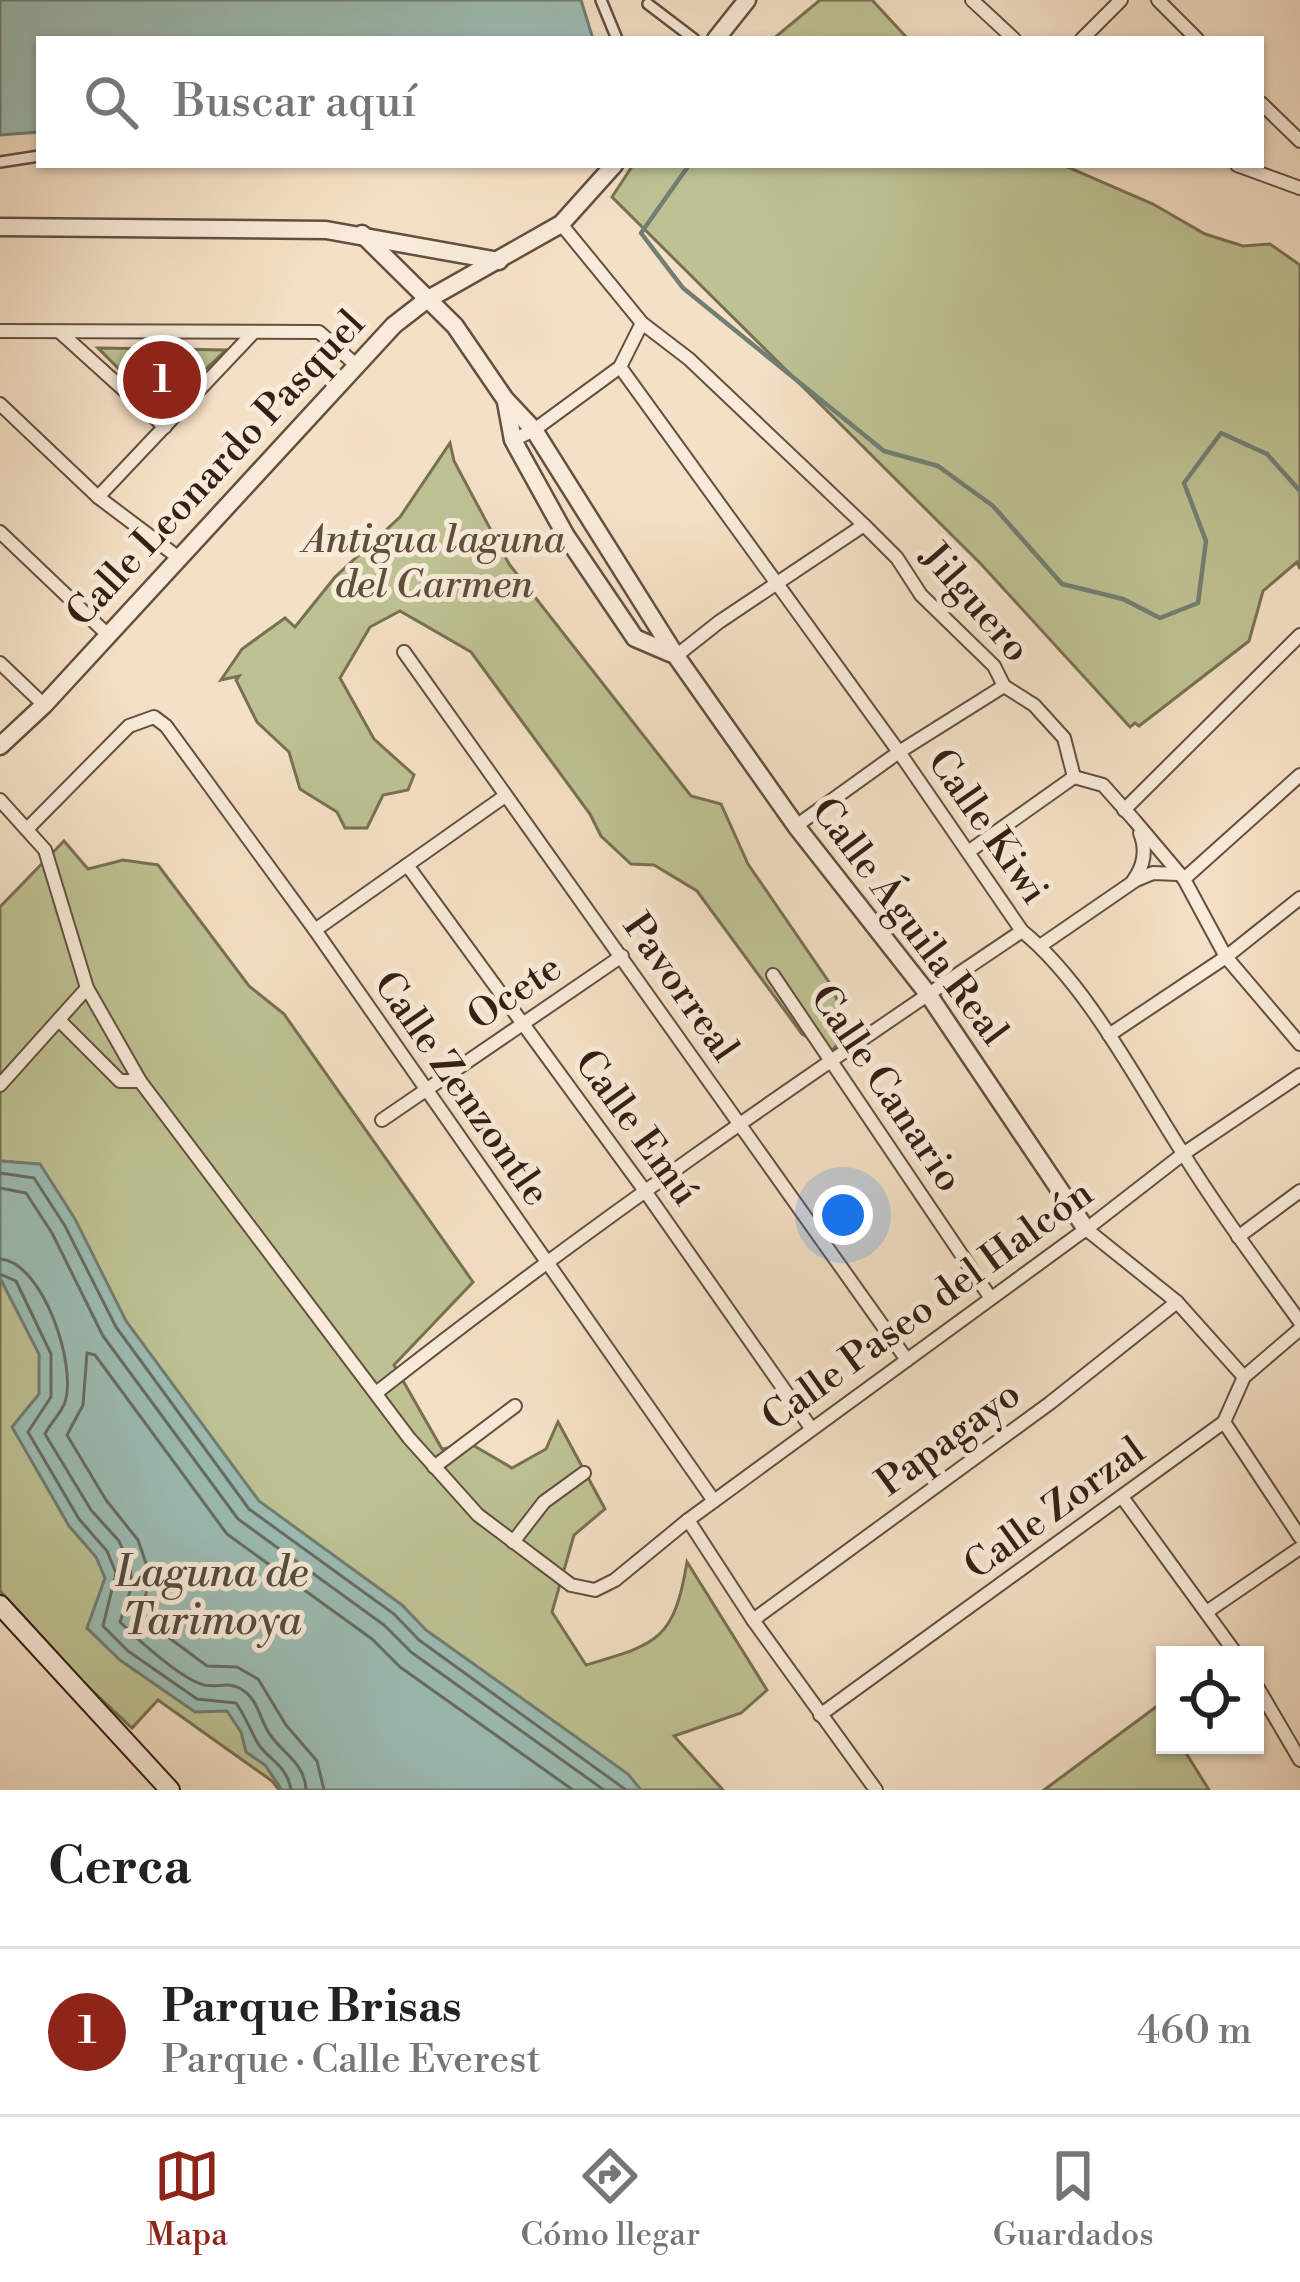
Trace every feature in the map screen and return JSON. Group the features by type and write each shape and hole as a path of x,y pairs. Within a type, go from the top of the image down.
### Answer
{"main road":[{"path":"0,1605 170,1790"}],"street":[{"path":"601,0 616,36"},
{"path":"718,36 747,0"},
{"path":"1085,36 1121,0"},
{"path":"1157,0 1194,36"},
{"path":"975,1 1011,36"},
{"path":"648,4 690,36"},
{"path":"1264,106 1300,141"},
{"path":"0,162 36,156"},
{"name":"Calle Leonardo Pasquel","path":"0,746 44,705 394,325 425,302 561,224 611,168"},
{"path":"1246,168 1300,188"},
{"name":"Jilguero","path":"561,224 642,323 689,358 864,525 897,558 921,595 994,666 1004,686 1034,705 1064,738 1074,777"},
{"path":"0,227 362,234 500,261"},
{"name":"Calle Águila Real","path":"362,234 425,302 455,326 505,399 534,430 676,656 796,826 928,994 1087,1228"},
{"path":"513,440 620,367 642,323"},
{"path":"0,331 319,332 356,365"},
{"path":"62,333 165,427"},
{"path":"98,496 252,334"},
{"name":"Calle Kiwi","path":"620,367 899,752 1022,932 1040,946 1108,1035 1300,1325"},
{"name":"Calle Águila Real","path":"505,399 513,440 566,536 625,626 634,638 676,656"},
{"path":"0,404 98,496 179,558"},
{"path":"676,656 864,525"},
{"path":"0,532 108,635"},
{"path":"1124,810 1300,635"},
{"name":"Pavorreal","path":"404,652 907,1360"},
{"path":"0,663 44,705"},
{"path":"796,826 899,752 1004,686"},
{"name":"Calle Zenzontle","path":"28,828 129,726 154,717 180,743 315,930 714,1501"},
{"path":"1040,946 1130,884 1153,873 1181,876 1300,775"},
{"path":"968,852 1074,777 1103,785 1181,876 1226,957 1300,1044"},
{"path":"315,930 505,796"},
{"path":"0,800 45,850 87,988 140,1081 434,1467 478,1515 513,1542 544,1502 584,1473"},
{"path":"1130,884 1142,869 1144,843 1135,821"},
{"name":"Calle Emú","path":"407,865 811,1428"},
{"path":"1108,1035 1226,957 1300,898"},
{"path":"376,1394 645,1191 1022,932"},
{"name":"Ocete","path":"382,1120 622,956"},
{"name":"Calle Canario","path":"772,975 990,1298"},
{"path":"0,1085 87,988"},
{"path":"1285,1026 1300,1015"},
{"path":"60,1021 120,1081 140,1081"},
{"name":"Calle Paseo del Halcón","path":"513,1542 571,1585 595,1590 615,1580 811,1428 1183,1154 1300,1075"},
{"path":"1238,1237 1300,1191"},
{"path":"1087,1228 1177,1302 1244,1377"},
{"name":"Papagayo","path":"753,1620 1050,1402 1177,1302"},
{"name":"Calle Zorzal","path":"820,1715 1224,1422 1244,1377 1300,1325"},
{"path":"434,1467 515,1406"},
{"path":"1224,1422 1300,1537"},
{"path":"1122,1497 1231,1646"},
{"path":"688,1520 753,1620 876,1790"},
{"path":"1208,1611 1300,1548"},
{"path":"1264,1698 1300,1760"}],"green space":[{"path":"820,0 872,0 905,36 777,36"},
{"path":"631,168 1070,168 1153,204 1205,234 1243,246 1270,244 1300,265 1300,569 1297,562 1263,591 1249,641 1139,726 1130,727 980,563 612,197"},
{"path":"98,348 226,350 161,411"},
{"name":"Antigua laguna del Carmen","path":"450,443 454,461 509,564 691,796 721,804 748,864 831,985 849,1030 832,1051 802,1034 697,891 654,865 631,864 601,836 590,814 471,652 400,611 370,627 340,678 374,739 414,775 408,790 383,795 367,828 345,828 337,812 300,789 289,752 257,722 236,680 239,676 221,680 242,649 285,618 295,627 335,577 400,517"},
{"path":"64,841 88,869 123,860 158,865 249,986 284,1014 473,1282 394,1365 442,1449 471,1444 512,1468 546,1449 558,1422 605,1509 574,1535 552,1612 586,1665 630,1651 658,1635 676,1608 687,1562 767,1690 741,1713 674,1736 723,1790 279,1790 158,1700 132,1728 0,1591 0,1166 14,1162 0,1161 0,907"},
{"path":"1156,1707 1156,1754 1187,1754 1209,1790 1044,1790"}],"water":[{"path":"0,0 581,0 592,36 36,36 36,132 0,135"},
{"name":"Laguna de Tarimoya","path":"0,1161 40,1164 75,1219 126,1321 259,1501 402,1605 426,1630 628,1774 641,1790 282,1790 265,1765 246,1752 241,1732 227,1711 195,1712 120,1660 87,1628 105,1578 12,1427 39,1394 39,1354 0,1278"}],"waterway":[{"path":"687,168 641,233 683,288 884,451 938,466 993,506 1062,584 1123,599 1160,618 1198,603 1206,541 1184,483 1221,433 1267,454 1300,491"}],"place":[{"name":"Parque Brisas","path":"162,380"}]}
